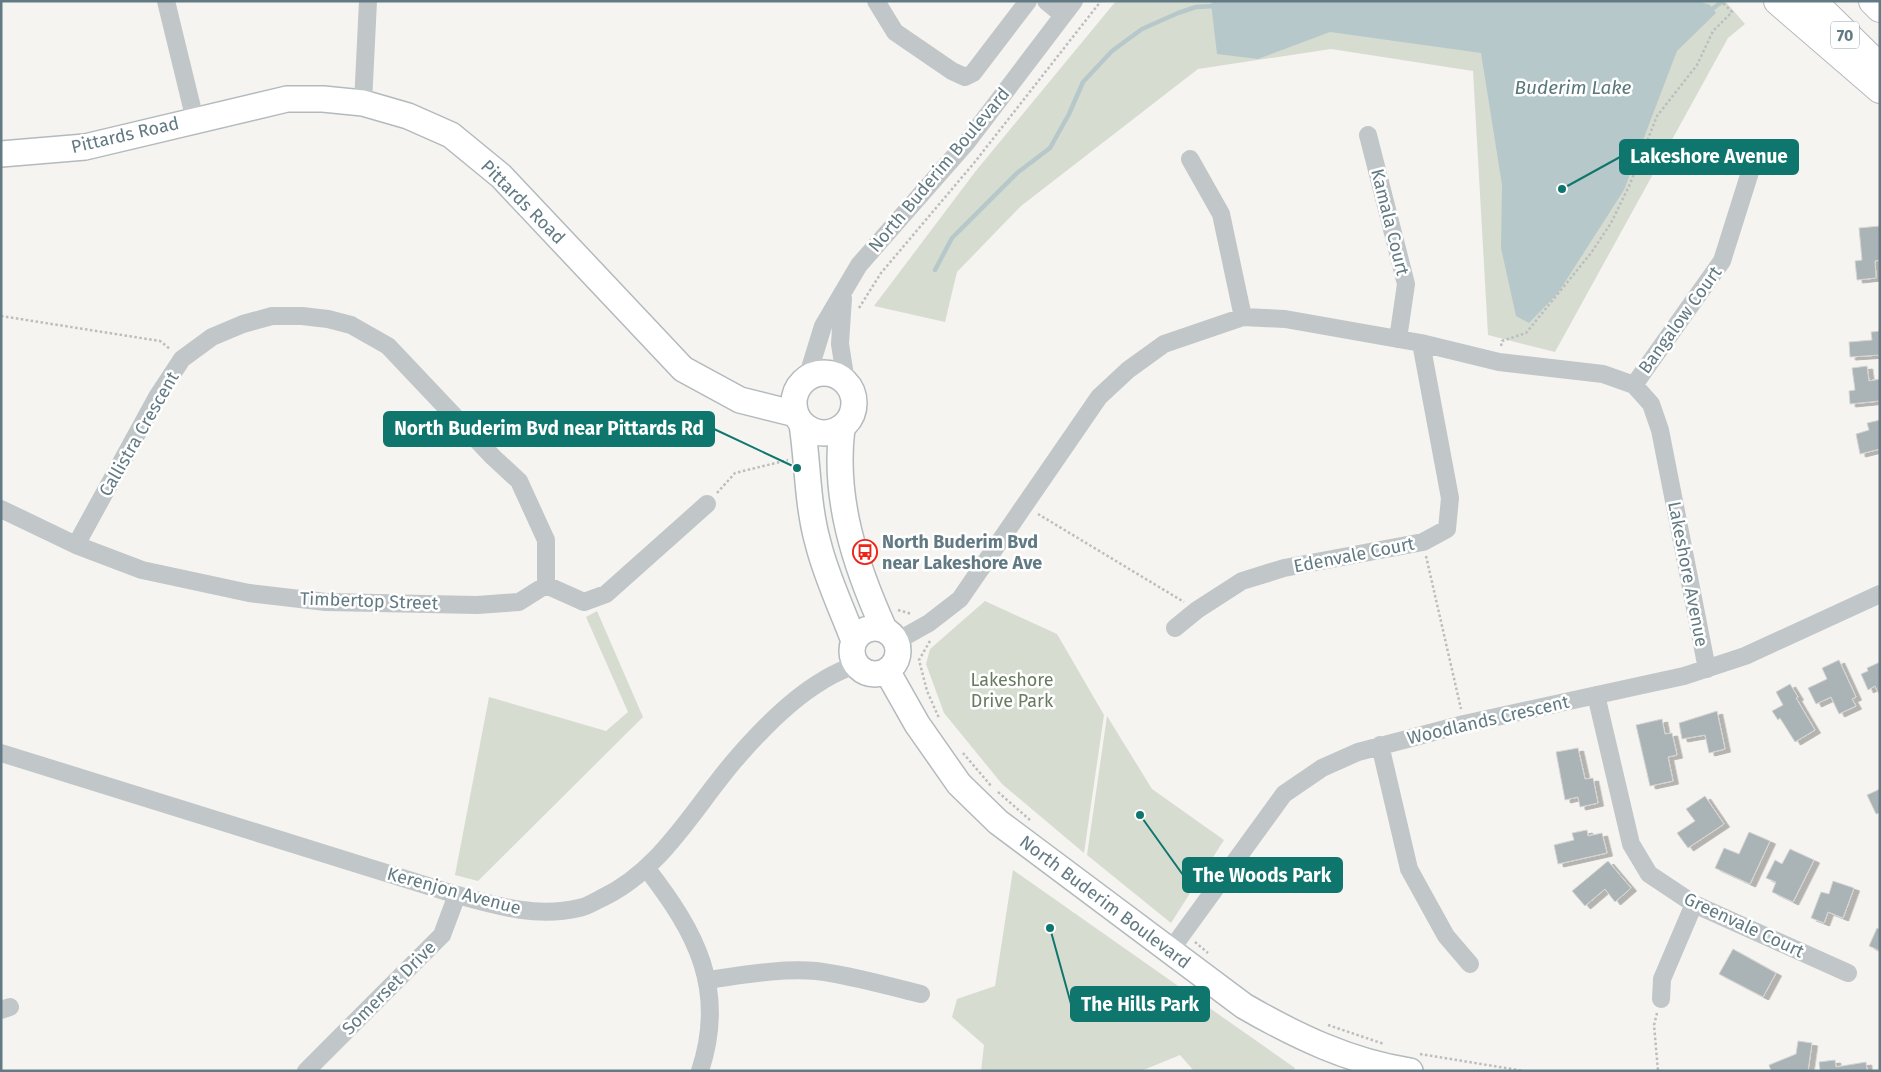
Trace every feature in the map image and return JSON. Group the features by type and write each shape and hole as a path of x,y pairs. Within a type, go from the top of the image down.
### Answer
{"highway":[{"path":"1778,1 1880,89"},
{"name":"70","path":"1812,1 1880,68"},
{"name":"70","path":"1873,1 1880,8"}],"street":[{"path":"166,1 194,120"},
{"path":"363,103 368,1"},
{"path":"876,1 895,32 952,71 965,77 973,73 1028,1"},
{"path":"1046,1 1068,8"},
{"name":"North Buderim Boulevard","path":"802,383 823,326 844,293 858,265 967,142 1068,8"},
{"name":"Pittards Road","path":"1,154 85,147 287,99 324,98 363,103 408,116 451,135 501,176 683,368 708,384 740,400 763,404 799,419"},
{"name":"Kamala Court","path":"1368,135 1406,284 1398,339"},
{"path":"1190,159 1220,214 1243,317"},
{"name":"Bangalow Court","path":"1634,385 1722,261 1751,168"},
{"name":"North Buderim Boulevard","path":"844,293 840,344 853,380"},
{"name":"Callistra Crescent","path":"76,545 158,397 182,359 212,337 243,324 272,316 328,319 351,325 388,346 493,457 520,481 546,540 546,585"},
{"path":"855,652 863,630 891,626 922,627 960,599 1099,396 1128,370 1164,344 1243,317 1285,319 1421,343 1499,362 1603,374 1634,385"},
{"name":"Edenvale Court","path":"1175,628 1197,610 1242,581 1284,568 1423,542 1447,529 1450,498 1421,343"},
{"path":"827,373 853,380 851,389 854,406 851,426 839,455 842,503 862,581 891,626 899,648 896,662 886,672 880,674 866,672 855,652 818,544 810,503 807,455 794,397 802,383 817,374 827,373"},
{"name":"Pittards Road","path":"708,384 764,391 802,383"},
{"name":"Lakeshore Avenue","path":"1634,385 1650,404 1660,430 1707,669"},
{"path":"799,419 817,433 826,434 851,426"},
{"path":"546,585 584,602 606,594 707,504"},
{"name":"Timbertop Street","path":"1,509 76,545 142,570 249,593 326,602 477,605 520,602 546,585"},
{"name":"Woodlands Crescent","path":"1176,942 1284,794 1322,768 1380,745 1707,669 1745,656 1880,594"},
{"name":"Kerenjon Avenue","path":"1,753 457,895 509,909 546,913 572,910 608,896 647,869 736,759 782,712 855,652"},
{"name":"North Buderim Boulevard","path":"886,672 917,724 959,784 975,801 998,822 1176,942 1244,1006 1283,1028 1364,1061 1413,1062"},
{"name":"Greenvale Court","path":"1596,695 1631,844 1649,874 1694,904 1848,973"},
{"path":"1380,745 1409,870 1446,936 1470,964"},
{"path":"647,869 675,905 690,932 708,980 709,1020 700,1071"},
{"name":"Somerset Drive","path":"306,1071 442,935 457,895"},
{"path":"1661,999 1662,979 1694,904"},
{"path":"708,980 758,973 815,971 838,974 921,994"}],"path":[{"path":"858,310 881,273 974,163 1101,1"},
{"path":"1499,362 1502,341 1526,333 1591,252 1611,223 1630,184 1657,116 1697,65 1713,32 1732,12 1721,1"},
{"path":"1,316 160,341 182,359"},
{"path":"851,426 865,400 853,380"},
{"path":"707,504 735,473 792,459"},
{"path":"1024,506 1197,610"},
{"path":"1423,542 1464,724"},
{"path":"891,626 912,614 922,627 930,643 918,660 927,691 941,723"},
{"path":"957,746 994,789 1030,820"},
{"path":"1176,942 1215,958"},
{"path":"1658,1071 1654,1026 1661,999"},
{"path":"1320,1022 1389,1046"},
{"path":"1413,1062 1524,1071"}],"green space":[{"path":"1116,1 1725,1 1745,24 1728,38 1555,352 1488,335 1473,71 1331,49 1198,69 1021,206 957,272 945,322 874,306 975,172"},
{"name":"Lakeshore Drive Park","path":"985,601 1057,634 1104,715 1084,853 1002,784 944,713 926,664 930,649"},
{"path":"597,611 643,717 478,881 455,875 489,697 606,731 628,712 586,617"},
{"path":"1107,716 1152,789 1224,840 1171,923 1087,855"},
{"path":"1013,870 1295,1068 1294,1071 1194,1071 1180,1055 1141,1071 981,1071 984,1045 952,1017 957,999 995,986"}],"water":[{"name":"Buderim Lake","path":"1214,1 1698,1 1710,5 1716,13 1677,51 1624,190 1558,293 1529,323 1516,316 1501,248 1502,185 1481,53 1330,32 1258,59 1217,54 1211,3"}],"building":[{"path":"1880,226 1880,260 1875,261 1876,278 1857,280 1855,261 1862,260 1859,228"},
{"path":"1880,331 1880,355 1850,357 1849,342 1872,340 1871,332"},
{"path":"1867,366 1869,381 1880,379 1880,401 1850,404 1849,391 1855,390 1852,368"},
{"path":"1880,420 1880,449 1860,454 1856,434 1869,430 1867,423"},
{"path":"1839,660 1856,697 1852,699 1856,706 1839,714 1831,697 1816,704 1808,688 1827,679 1822,668"},
{"path":"1880,662 1880,696 1875,686 1868,690 1861,674 1868,671 1867,668"},
{"path":"1790,684 1815,730 1795,742 1780,718 1778,720 1772,711 1783,705 1776,692"},
{"path":"1717,711 1725,749 1709,753 1705,735 1682,739 1679,723"},
{"path":"1662,719 1665,734 1672,733 1677,755 1668,757 1673,781 1650,786 1636,725"},
{"path":"1578,748 1585,779 1593,778 1598,803 1580,807 1578,797 1565,800 1556,752"},
{"path":"1880,789 1880,813 1876,814 1867,795"},
{"path":"1705,796 1724,824 1688,848 1677,833 1695,821 1686,809"},
{"path":"1587,830 1588,836 1602,833 1607,853 1558,864 1554,845 1574,840 1572,833"},
{"path":"1749,832 1770,841 1750,884 1715,868 1724,848 1739,854"},
{"path":"1790,849 1814,860 1793,902 1772,892 1776,882 1766,878 1775,860 1782,864"},
{"path":"1608,861 1631,888 1615,902 1605,889 1585,906 1572,891"},
{"path":"1833,881 1854,888 1843,918 1828,912 1824,923 1811,918 1821,892 1829,894"},
{"path":"1877,928 1880,930 1880,951 1869,946"},
{"path":"1733,949 1776,973 1763,997 1719,974"},
{"path":"1798,1041 1812,1043 1808,1071 1771,1071 1769,1065 1796,1054"},
{"path":"1835,1060 1836,1067 1866,1062 1867,1071 1820,1071 1819,1062"}],"waterway":[{"path":"1708,12 1723,1"},
{"path":"935,270 952,238 1017,173 1050,148 1069,114 1083,82 1112,51 1142,29 1178,13 1196,7 1216,6"}],"place":[{"name":"Lakeshore Avenue","path":"1562,189"},
{"name":"North Buderim Bvd near Pittards Rd","path":"797,468"},
{"name":"North Buderim Bvd near Lakeshore Ave","path":"865,552"},
{"name":"The Woods Park","path":"1140,815"},
{"name":"The Hills Park","path":"1050,928"}]}
